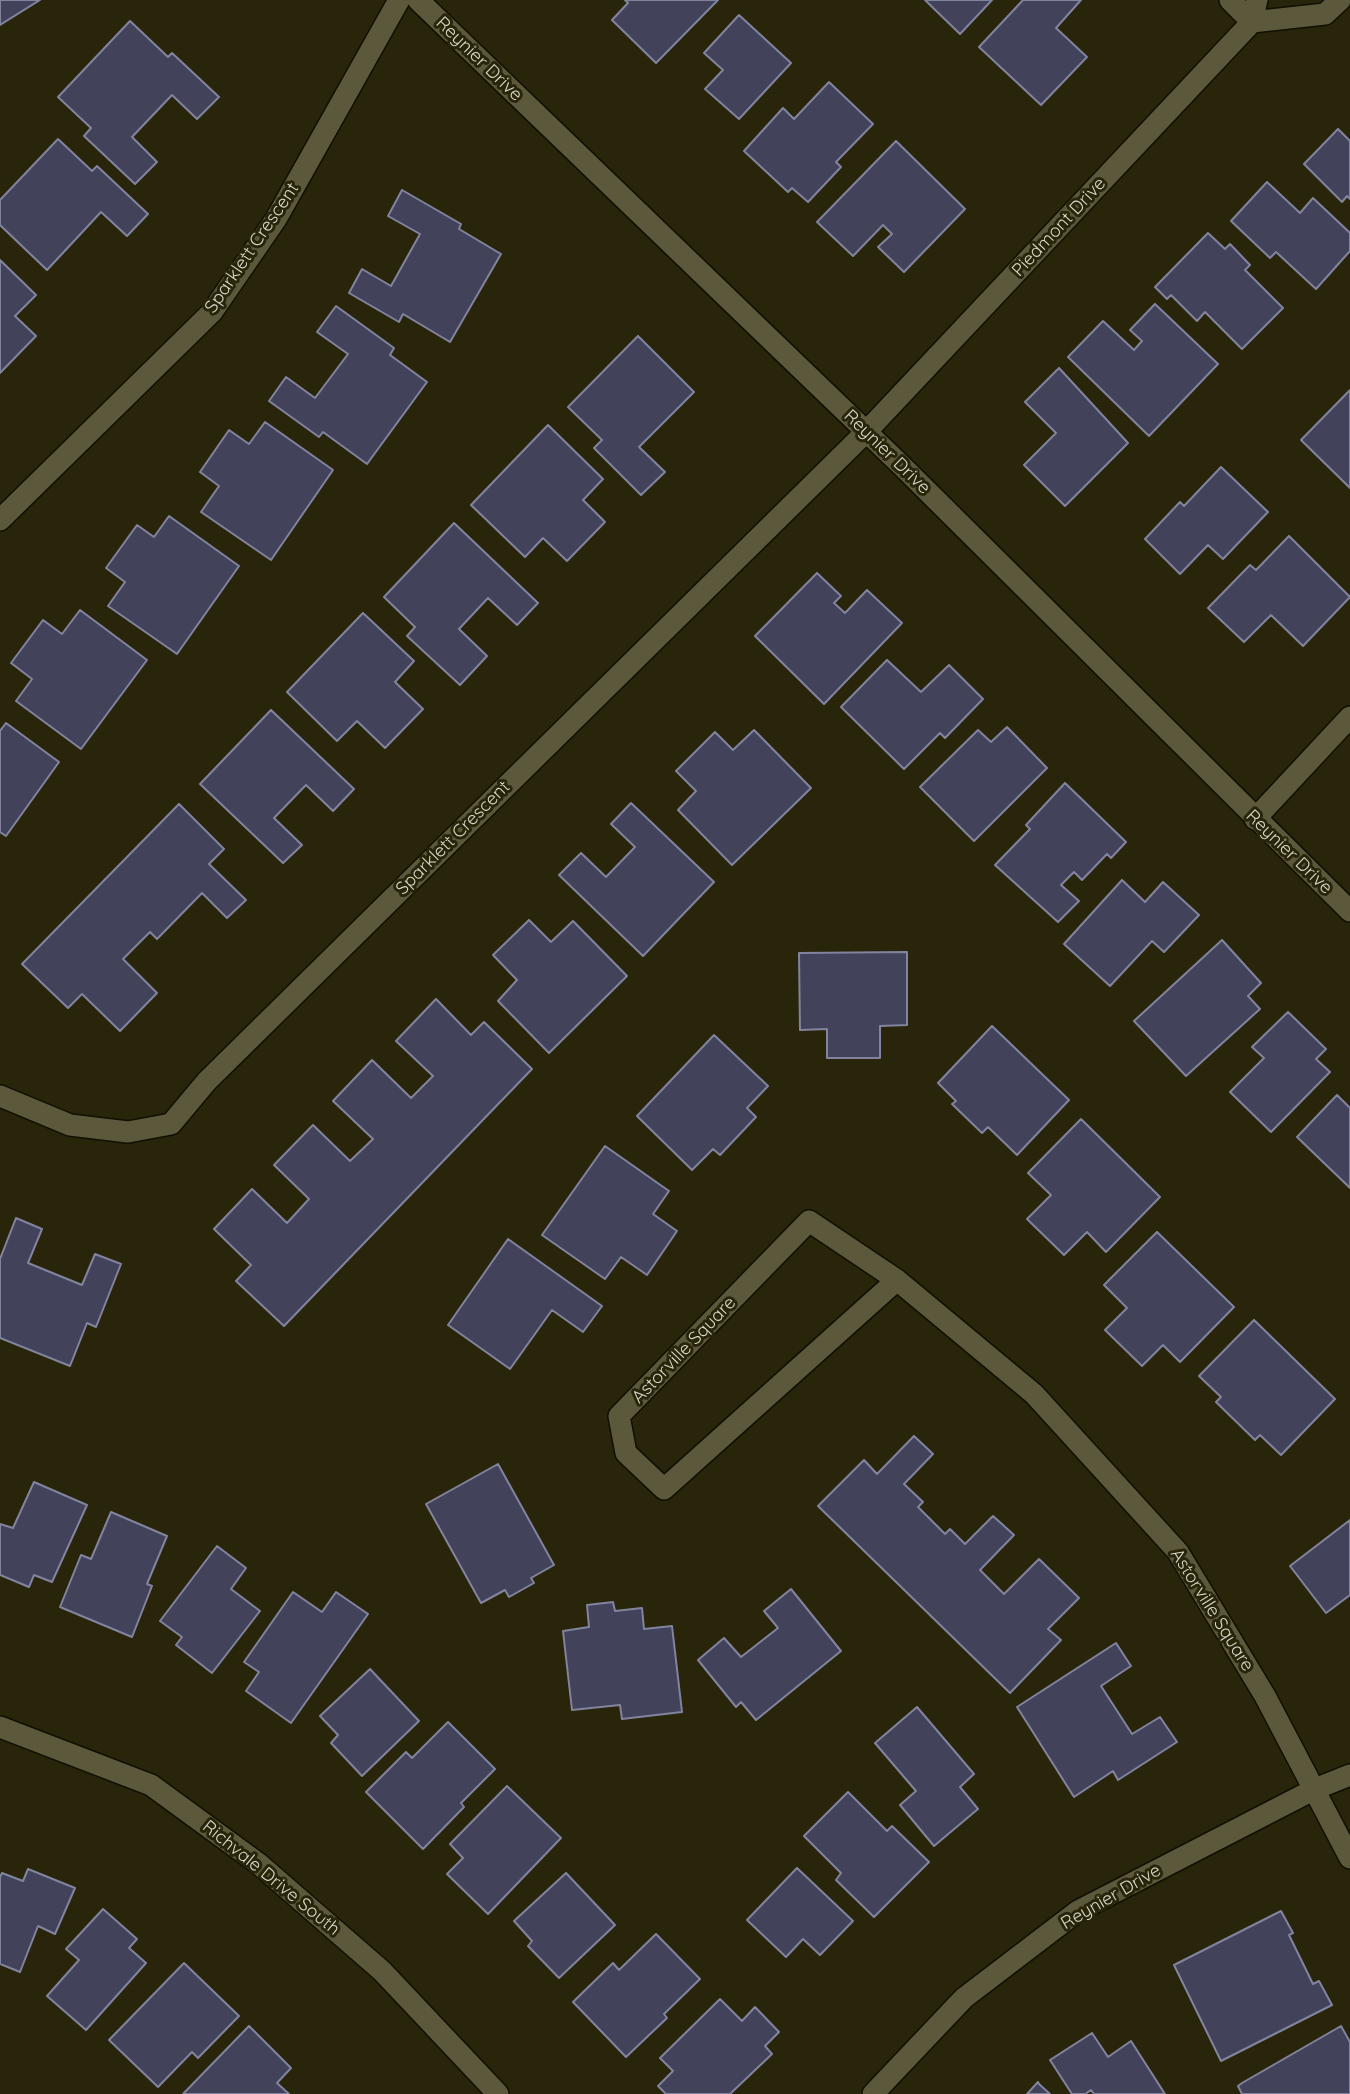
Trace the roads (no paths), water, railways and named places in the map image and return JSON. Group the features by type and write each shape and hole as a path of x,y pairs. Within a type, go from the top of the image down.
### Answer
{"street":[{"name":"Sparklett Crescent","path":"0,520 212,312 276,219 399,0"},
{"name":"Reynier Drive","path":"418,0 866,432 1350,911"},
{"path":"1230,0 1252,22"},
{"path":"1252,22 1257,0"},
{"path":"1252,22 1325,14 1340,0"},
{"name":"Piedmont Drive","path":"866,432 1252,22"},
{"name":"Sparklett Crescent","path":"0,1096 70,1125 128,1132 171,1124 216,1071 866,432"},
{"path":"1255,819 1350,717"},
{"name":"Astorville Square","path":"897,1280 664,1489 626,1453 619,1416 809,1221 897,1280 1034,1394 1178,1552 1265,1696 1350,1858"},
{"name":"Richvale Drive South","path":"0,1727 151,1785 259,1864 382,1971 498,2094"},
{"name":"Reynier Drive","path":"873,2094 964,1998 1078,1912 1315,1789 1350,1775"}]}
